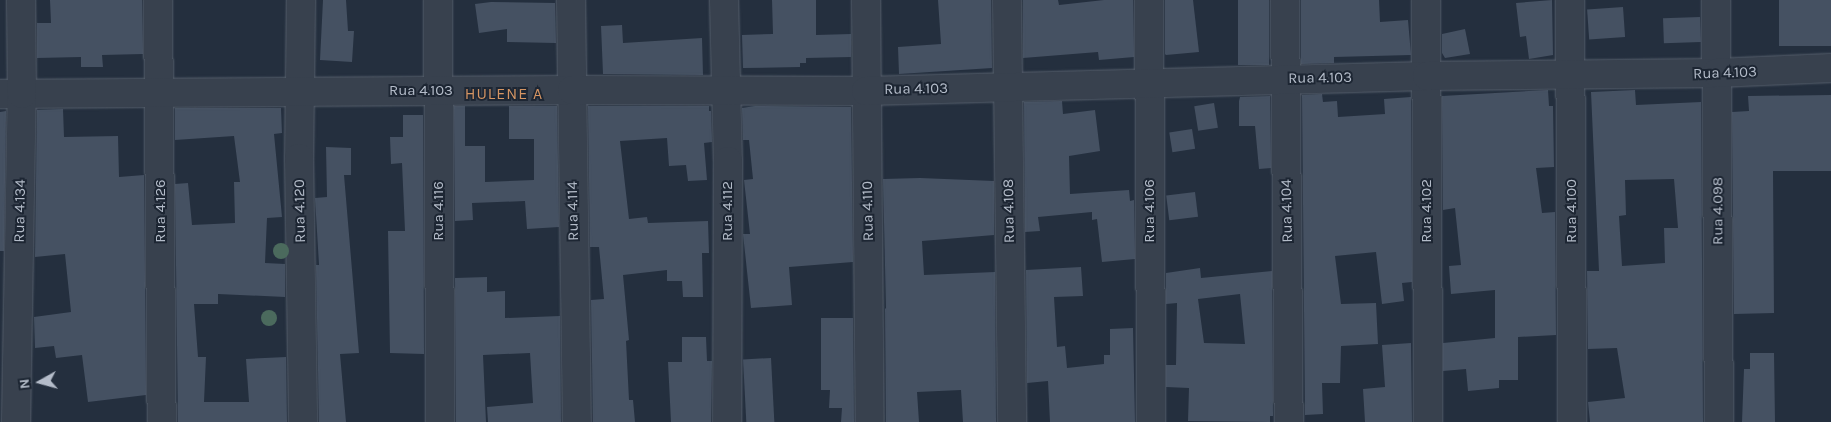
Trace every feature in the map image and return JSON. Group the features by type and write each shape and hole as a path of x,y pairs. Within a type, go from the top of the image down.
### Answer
{"street":[{"name":"Rua 4.134","path":"16,422 11,94 21,0"},
{"name":"Rua 4.126","path":"158,0 162,422"},
{"name":"Rua 4.120","path":"301,0 302,91 299,158 303,422"},
{"name":"Rua 4.116","path":"438,0 440,422"},
{"name":"Rua 4.114","path":"571,0 577,422"},
{"name":"Rua 4.112","path":"724,0 728,161 727,422"},
{"name":"Rua 4.110","path":"866,0 870,422"},
{"name":"Rua 4.108","path":"1007,0 1012,422"},
{"name":"Rua 4.106","path":"1149,0 1151,422"},
{"name":"Rua 4.104","path":"1284,0 1289,422"},
{"name":"Rua 4.102","path":"1426,0 1428,422"},
{"name":"Rua 4.100","path":"1570,0 1572,76 1572,422"},
{"name":"Rua 4.098","path":"1716,0 1719,422"},
{"name":"Rua 4.103","path":"11,94 1008,88 1427,76 1717,74 1831,68"}],"building":[{"path":"50,0 142,0 143,54 102,55 103,67 81,67 81,57 37,58 37,23 51,23"},
{"path":"323,0 346,0 348,31 354,31 352,62 320,60"},
{"path":"772,0 816,0 816,35 851,34 851,57 806,58 806,63 800,63 800,67 743,68 742,35 773,34"},
{"path":"938,0 991,0 992,68 899,74 898,47 941,44"},
{"path":"1023,0 1058,0 1059,5 1104,0 1133,0 1134,57 1099,60 1098,52 1023,58"},
{"path":"1165,0 1193,0 1199,52 1165,54"},
{"path":"1238,0 1269,0 1269,65 1238,65"},
{"path":"1301,0 1379,0 1380,22 1408,20 1411,55 1334,57 1334,63 1301,64"},
{"path":"1552,0 1553,55 1529,59 1526,36 1520,37 1516,3"},
{"path":"1779,0 1831,0 1831,46 1779,46"},
{"path":"491,2 555,3 556,43 507,42 507,29 479,33 475,4"},
{"path":"1623,7 1625,37 1589,39 1587,10"},
{"path":"1700,17 1701,42 1664,43 1663,18"},
{"path":"622,25 623,43 702,38 703,75 603,74 601,26"},
{"path":"1465,29 1470,54 1445,58 1442,53 1442,34"},
{"path":"1548,90 1549,106 1553,106 1554,167 1536,168 1542,213 1555,212 1556,335 1518,337 1518,380 1499,380 1499,388 1468,391 1466,369 1443,371 1443,343 1495,338 1495,290 1451,294 1449,266 1461,265 1455,208 1443,210 1442,96"},
{"path":"1635,90 1636,105 1701,102 1703,422 1590,422 1588,402 1625,398 1617,348 1588,349 1587,271 1599,271 1591,92","holes":["1674,179 1678,228 1664,228 1665,263 1622,266 1619,216 1626,215 1625,180"]},
{"path":"1322,94 1323,102 1337,101 1338,117 1385,114 1384,99 1411,97 1412,282 1402,283 1404,301 1382,304 1376,252 1335,256 1341,304 1376,303 1378,344 1341,346 1340,383 1322,383 1323,414 1305,415 1302,95"},
{"path":"1831,95 1831,171 1773,171 1774,313 1734,314 1732,112 1749,111 1748,96"},
{"path":"1270,96 1271,168 1259,169 1255,126 1239,126 1239,101 1240,97"},
{"path":"1062,101 1063,114 1095,110 1100,151 1069,156 1070,194 1129,190 1130,201 1134,200 1135,259 1102,262 1097,219 1092,220 1092,212 1038,217 1040,231 1025,232 1024,102"},
{"path":"1214,103 1218,128 1198,131 1194,106"},
{"path":"454,106 465,106 465,146 485,146 485,182 534,180 534,139 509,139 509,106 557,106 559,227 527,229 525,201 472,203 473,220 455,221"},
{"path":"588,106 709,106 709,111 711,111 712,142 704,143 707,180 688,181 686,165 669,166 667,138 620,141 629,219 647,217 648,223 708,221 709,253 702,253 703,297 683,297 682,281 667,281 667,270 623,275 629,340 626,341 629,400 633,400 635,422 593,422 591,300 604,299 599,247 590,247"},
{"path":"755,106 851,107 853,262 789,267 792,305 751,308 743,234 750,234 744,180 753,179 749,140 743,140 742,108"},
{"path":"175,108 281,108 282,133 274,134 282,217 267,218 265,263 285,264 285,297 218,294 218,304 194,304 198,357 206,357 204,402 249,402 246,359 286,357 287,422 178,422 175,184 188,183 192,225 235,223 234,182 240,182 234,136 175,140"},
{"path":"63,109 64,137 118,136 119,177 144,175 146,395 88,402 82,355 56,358 54,346 35,348 34,317 71,312 65,254 35,257 37,110"},
{"path":"6,111 4,251 0,251 0,112"},
{"path":"403,115 423,115 424,354 390,353 388,231 405,231 402,163 391,164 390,137 403,137"},
{"path":"1192,129 1195,149 1172,152 1169,133"},
{"path":"326,147 351,148 351,175 344,175 359,353 340,354 346,422 319,422 316,265 319,265 315,198 327,197"},
{"path":"920,178 994,181 994,235 922,241 924,275 995,272 996,422 963,422 961,390 917,392 919,422 886,422 883,179"},
{"path":"1195,192 1198,217 1169,220 1166,196"},
{"path":"1081,267 1083,296 1054,297 1057,347 1065,346 1067,368 1104,364 1104,355 1110,355 1110,329 1133,328 1135,422 1050,422 1048,381 1027,383 1026,270"},
{"path":"1200,268 1201,278 1272,271 1273,416 1270,416 1270,422 1188,421 1189,388 1166,387 1166,365 1176,365 1177,303 1166,304 1166,273","holes":["1240,294 1245,344 1204,343 1198,299"]},
{"path":"487,277 487,292 505,291 505,318 560,316 561,422 488,422 487,407 533,403 530,353 483,355 486,422 456,422 455,278"},
{"path":"821,318 853,318 854,422 841,422 842,408 829,408 830,390 821,390"},
{"path":"682,337 706,337 707,361 712,361 711,422 671,422 668,362 682,362"},
{"path":"1411,343 1412,422 1365,422 1363,389 1385,387 1382,345"},
{"path":"1750,353 1774,353 1775,422 1742,422 1744,369 1750,369"},
{"path":"771,358 774,422 746,422 743,359"}],"district":[{"name":"HULENE A","path":"504,94"}]}
